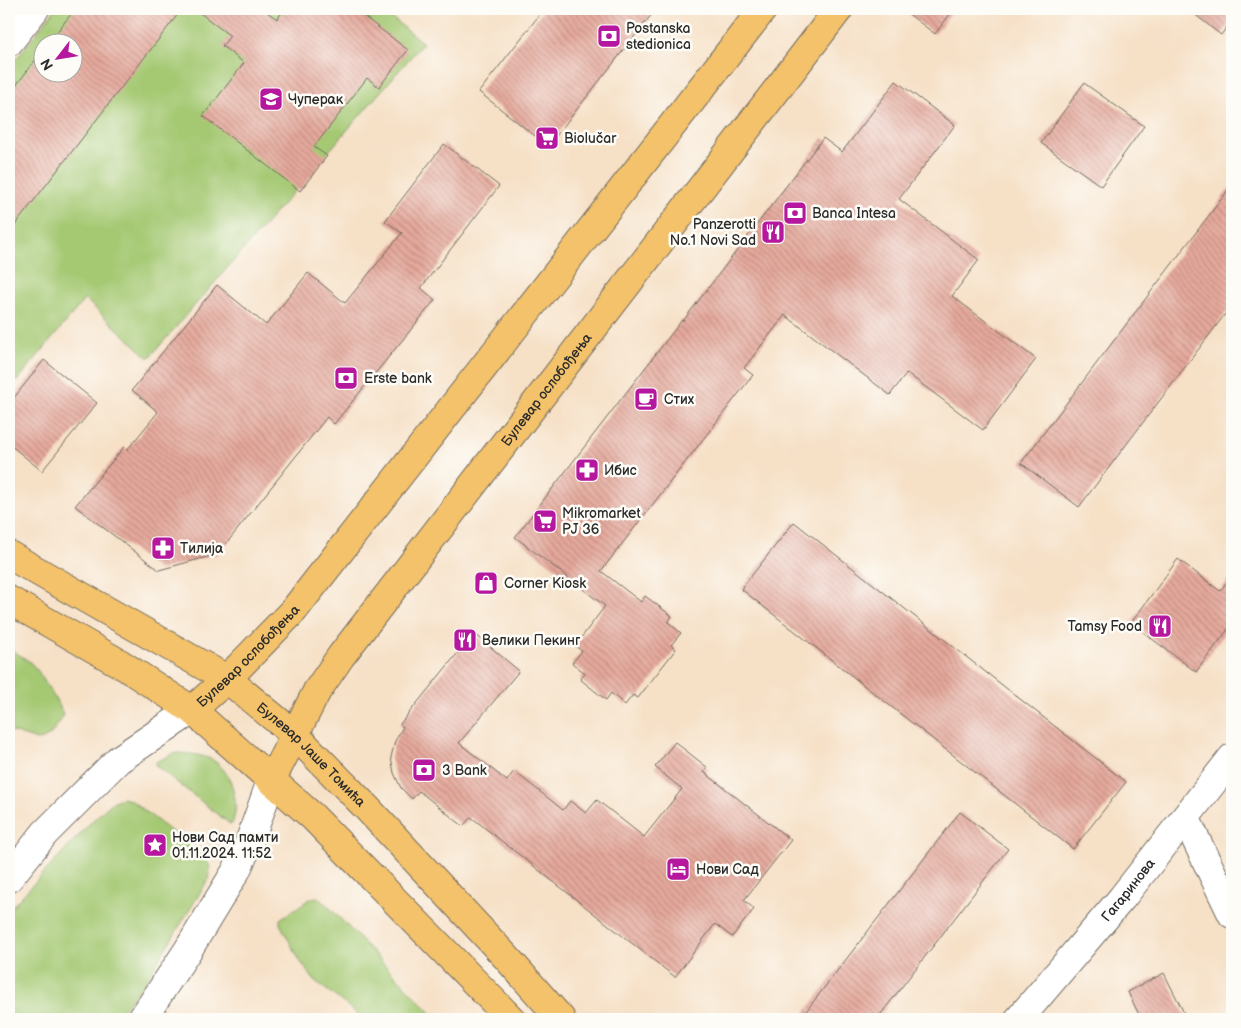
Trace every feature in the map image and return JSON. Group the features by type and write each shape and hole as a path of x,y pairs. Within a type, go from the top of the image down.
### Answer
{"main road":[{"name":"Булевар ослобођења","path":"192,710 228,679 294,610 763,9"},
{"name":"Булевар ослобођења","path":"272,781 317,692 342,656 839,9"},
{"name":"Булевар Јаше Томића","path":"9,555 228,679 295,735 366,807 561,1019"},
{"path":"9,600 121,664 192,710 322,825 511,1019"}],"street":[{"path":"9,42 35,9"},
{"path":"9,878 45,833 118,760 192,710"},
{"name":"Гагаринова","path":"1019,1019 1122,898 1232,758"},
{"path":"142,1019 188,950 236,871 249,843 272,781"},
{"path":"1186,818 1232,914"}],"green space":[{"path":"55,9 381,9 423,43 149,358 85,299 17,381 9,375 9,68 32,38 32,82 82,82 82,32 37,32"},
{"path":"9,648 30,662 38,671 63,714 50,735 43,739 37,740 9,731"},
{"path":"179,753 209,758 223,769 234,791 235,808 232,824 155,765 156,762"},
{"path":"122,798 131,800 205,858 210,867 208,880 143,985 114,1019 9,1019 9,910 94,819 114,801"},
{"path":"318,897 437,1019 364,1019 314,980 300,961 280,924 280,919 311,898"}],"building":[{"path":"75,9 182,9 9,233 9,95 32,64 32,82 82,82 82,32 57,32"},
{"name":"Чуперак","path":"195,9 263,9 277,19 285,9 354,9 408,50 379,87 367,78 314,147 327,156 300,191 203,116 244,63 222,46 230,36"},
{"path":"544,9 656,9 548,146 479,92"},
{"path":"902,9 954,9 935,34"},
{"path":"1188,9 1232,9 1232,20 1221,35"},
{"path":"896,81 955,125 899,199 979,260 952,296 1036,359 983,430 907,373 890,395 785,315 744,368 753,375 601,571 641,602 645,596 672,616 668,622 681,633 671,645 676,649 638,698 633,695 625,705 611,693 606,700 580,679 585,673 572,663 582,651 575,646 605,606 515,537 823,138 842,152"},
{"path":"1084,83 1144,126 1101,186 1041,143"},
{"path":"444,144 499,186 421,288 435,300 334,424 327,417 218,554 159,570 75,506 124,447 127,450 158,412 132,390 217,285 266,325 308,273 345,303 402,233 385,221"},
{"path":"1232,185 1232,305 1079,507 1021,463"},
{"path":"44,360 97,403 42,471 9,444 9,404"},
{"path":"794,522 1126,782 1073,849 741,589"},
{"path":"1178,559 1220,591 1232,575 1232,624 1196,672 1131,623"},
{"path":"474,633 519,671 459,743 507,781 514,771 563,810 570,801 586,813 597,800 644,837 682,789 655,767 675,742 708,768 704,772 791,840 744,900 754,909 732,937 715,924 675,977 471,817 463,826 419,791 412,799 401,788 394,773 391,757 395,741 403,727 400,724"},
{"path":"960,812 1008,849 877,1019 800,1019"},
{"path":"1164,973 1187,1019 1141,1019 1128,992"}],"place":[{"name":"Postanska stedionica","path":"609,36"},
{"name":"Чуперак","path":"271,99"},
{"name":"Biolučar","path":"547,138"},
{"name":"Banca Intesa","path":"795,213"},
{"name":"Panzerotti No.1 Novi Sad","path":"773,232"},
{"name":"Erste bank","path":"346,378"},
{"name":"Стих","path":"646,399"},
{"name":"Ибис","path":"587,470"},
{"name":"Mikromarket PJ 36","path":"545,521"},
{"name":"Тилија","path":"163,548"},
{"name":"Corner Kiosk","path":"486,583"},
{"name":"Tamsy Food","path":"1160,626"},
{"name":"Велики Пекинг","path":"465,640"},
{"name":"3 Bank","path":"424,770"},
{"name":"Нови Сад памти 01.11.2024. 11:52","path":"155,845"},
{"name":"Нови Сад","path":"678,869"}]}
